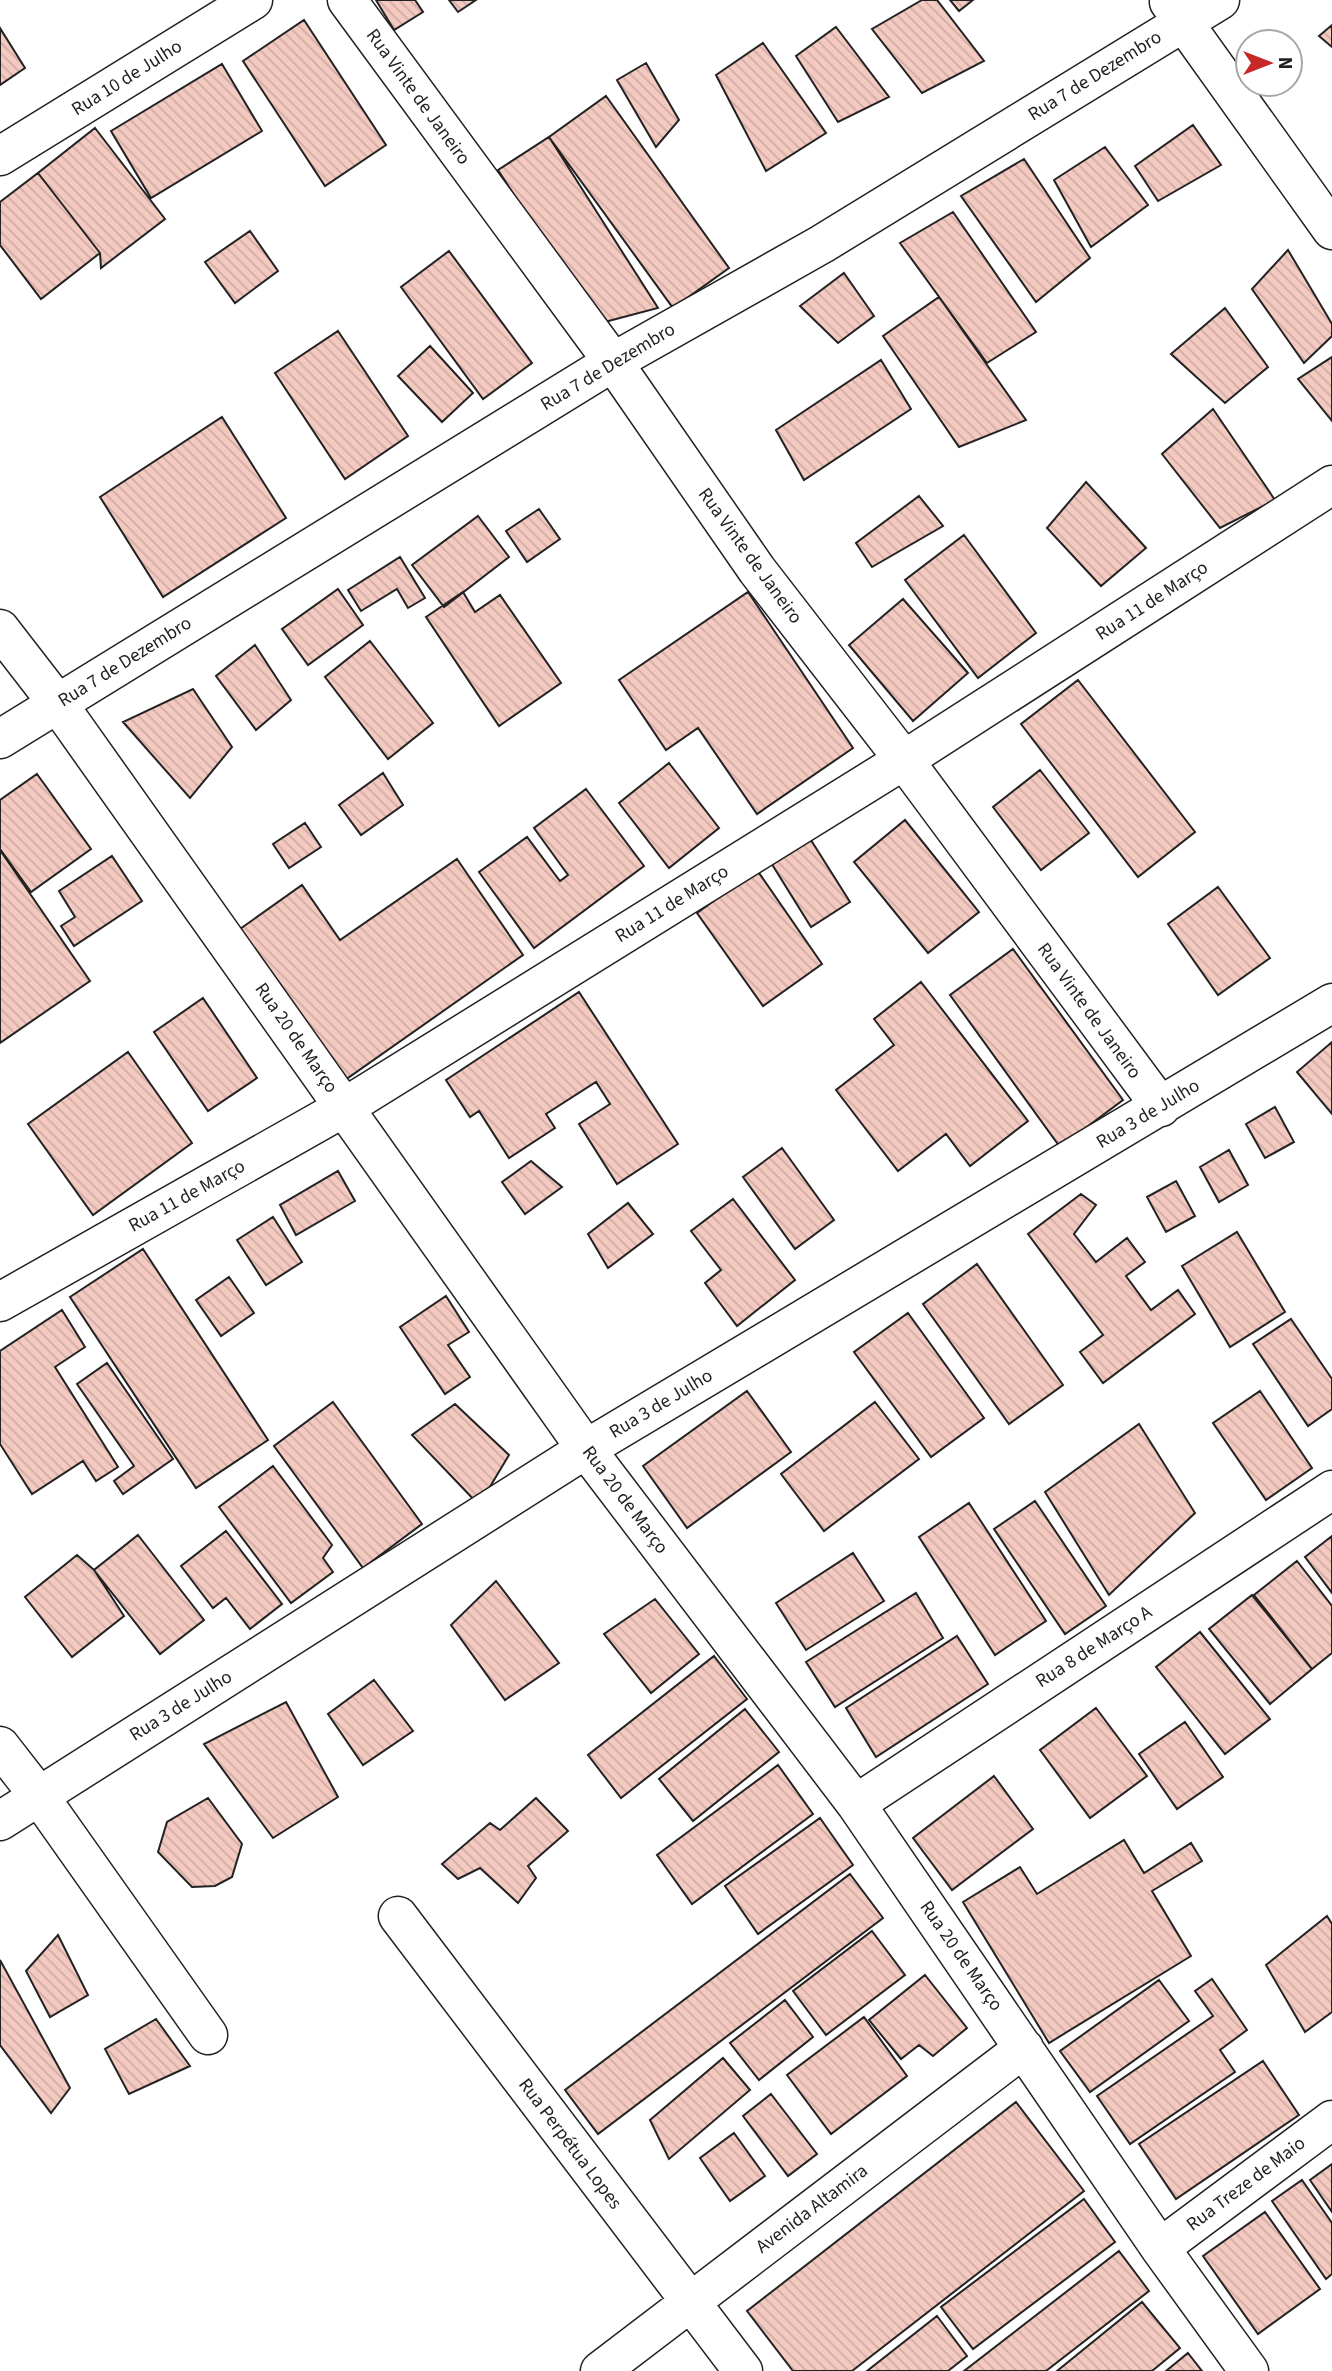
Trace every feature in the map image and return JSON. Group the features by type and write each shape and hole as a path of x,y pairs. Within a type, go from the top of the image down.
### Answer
{"street":[{"name":"Rua 10 de Julho","path":"0,156 253,0"},
{"name":"Rua Vinte de Janeiro","path":"347,0 613,362 757,570 904,760 1161,1107"},
{"name":"Rua 7 de Dezembro","path":"0,739 613,362 822,244 1176,11 1220,0"},
{"path":"1176,11 1332,230"},
{"name":"Rua 11 de Março","path":"0,1302 345,1107 904,760 1332,485"},
{"name":"Rua 20 de Março","path":"0,629 58,704 586,1449 856,1804 1160,2248 1249,2371"},
{"name":"Rua 3 de Julho","path":"0,1821 586,1449 1332,1003"},
{"name":"Rua 8 de Março A","path":"856,1804 1332,1490"},
{"path":"0,1746 39,1796 208,2035"},
{"name":"Rua Perpétua Lopes","path":"398,1916 744,2371"},
{"name":"Avenida Altamira","path":"600,2371 1024,2048"},
{"name":"Rua Treze de Maio","path":"1160,2248 1332,2120"}],"building":[{"path":"376,0 415,0 423,12 394,30"},
{"path":"449,0 476,0 458,12"},
{"path":"922,0 937,0 984,61 922,93 872,29"},
{"path":"950,0 973,0 959,11"},
{"path":"304,20 386,145 325,186 243,61"},
{"path":"1332,25 1332,47 1319,36"},
{"path":"836,27 889,97 838,122 796,56"},
{"path":"0,28 25,68 0,85"},
{"path":"763,43 826,133 766,171 716,75"},
{"path":"646,63 679,120 656,147 617,80"},
{"path":"222,64 262,131 151,198 111,131"},
{"path":"606,96 729,268 673,308 549,137"},
{"path":"1193,125 1221,165 1158,201 1135,166"},
{"path":"95,128 165,219 101,268 100,253 38,173"},
{"path":"549,137 658,308 597,324 498,170"},
{"path":"1105,147 1148,205 1091,247 1054,180"},
{"path":"1024,159 1090,258 1036,302 961,196"},
{"path":"38,173 100,253 41,299 0,245 0,202"},
{"path":"953,212 1036,332 987,363 900,243"},
{"path":"250,231 278,271 235,303 205,262"},
{"path":"1288,250 1332,324 1332,336 1304,363 1252,289"},
{"path":"449,251 532,363 483,399 401,287"},
{"path":"844,273 874,316 838,343 800,306"},
{"path":"939,297 1026,420 959,447 883,336"},
{"path":"1225,308 1268,367 1225,403 1171,354"},
{"path":"338,331 408,436 345,479 275,373"},
{"path":"430,346 473,393 442,422 398,376"},
{"path":"1332,357 1332,421 1298,379"},
{"path":"881,360 911,409 804,480 776,430"},
{"path":"1213,409 1275,500 1220,528 1162,454"},
{"path":"222,417 286,518 163,597 100,497"},
{"path":"1086,482 1146,548 1101,586 1047,528"},
{"path":"919,496 943,526 872,567 856,543"},
{"path":"539,509 560,539 527,562 506,531"},
{"path":"478,516 509,557 444,607 412,565"},
{"path":"964,535 1036,633 978,678 905,580"},
{"path":"400,557 425,598 408,608 397,589 361,611 348,590"},
{"path":"338,589 363,625 308,665 282,629"},
{"path":"463,592 475,612 500,595 561,683 499,726 426,617"},
{"path":"748,592 853,748 757,814 698,728 666,750 619,680"},
{"path":"903,599 968,673 913,721 849,645"},
{"path":"370,641 433,723 388,759 325,677"},
{"path":"255,645 291,700 256,730 216,676"},
{"path":"1078,680 1195,832 1138,877 1021,724"},
{"path":"193,689 232,747 190,798 123,722"},
{"path":"669,763 719,828 669,868 619,803"},
{"path":"1040,770 1089,833 1041,870 993,807"},
{"path":"383,773 403,805 361,835 339,805"},
{"path":"37,774 91,849 31,892 0,849 0,800"},
{"path":"586,789 644,866 534,948 479,872 527,837 560,881 568,875 534,828"},
{"path":"905,820 979,912 928,953 854,862"},
{"path":"305,823 321,847 289,868 273,844"},
{"path":"804,829 850,902 811,927 765,853"},
{"path":"0,850 90,981 0,1043"},
{"path":"112,856 142,901 74,946 61,926 75,917 59,891"},
{"path":"457,859 523,955 345,1080 240,929 302,885 340,940"},
{"path":"757,870 822,964 763,1006 697,913"},
{"path":"1218,887 1270,958 1218,995 1168,924"},
{"path":"1013,949 1123,1100 1060,1147 950,995"},
{"path":"921,982 1028,1121 970,1166 946,1134 898,1171 836,1090 894,1045 874,1019"},
{"path":"579,992 678,1144 617,1184 579,1124 610,1104 596,1082 546,1114 555,1128 509,1158 479,1111 470,1117 446,1080"},
{"path":"203,998 257,1078 208,1111 154,1032"},
{"path":"1332,1042 1332,1114 1297,1072"},
{"path":"128,1052 192,1143 93,1215 28,1124"},
{"path":"1275,1107 1294,1142 1265,1158 1246,1124"},
{"path":"782,1148 834,1220 795,1249 743,1177"},
{"path":"1229,1150 1248,1185 1219,1202 1200,1167"},
{"path":"531,1161 562,1187 525,1214 502,1182"},
{"path":"338,1171 355,1201 296,1235 280,1205"},
{"path":"1176,1181 1195,1216 1166,1232 1147,1197"},
{"path":"1081,1194 1096,1205 1074,1234 1096,1262 1127,1238 1145,1262 1126,1276 1151,1310 1178,1290 1195,1314 1103,1383 1080,1352 1103,1335 1028,1234"},
{"path":"733,1199 795,1280 737,1326 705,1283 721,1270 691,1231"},
{"path":"628,1203 653,1234 608,1268 588,1234"},
{"path":"273,1217 302,1262 266,1285 237,1240"},
{"path":"1237,1232 1285,1312 1230,1347 1182,1266"},
{"path":"143,1249 268,1440 196,1488 70,1297"},
{"path":"977,1264 1063,1385 1009,1424 923,1304"},
{"path":"229,1277 254,1313 221,1336 196,1300"},
{"path":"446,1296 469,1332 448,1345 470,1377 445,1394 400,1327"},
{"path":"62,1310 85,1347 55,1367 118,1467 96,1481 83,1461 32,1494 0,1444 0,1351"},
{"path":"908,1313 984,1418 931,1457 854,1352"},
{"path":"1291,1319 1332,1379 1332,1409 1308,1426 1253,1344"},
{"path":"107,1363 173,1459 123,1494 114,1481 134,1466 77,1384"},
{"path":"747,1391 791,1452 687,1528 643,1466"},
{"path":"1260,1391 1312,1468 1266,1500 1213,1423"},
{"path":"333,1402 422,1524 363,1568 274,1446"},
{"path":"875,1402 919,1459 824,1531 781,1474"},
{"path":"455,1404 509,1455 479,1505 412,1435"},
{"path":"1139,1424 1195,1513 1109,1595 1045,1492"},
{"path":"273,1466 332,1545 323,1558 333,1572 291,1603 219,1507"},
{"path":"1035,1501 1106,1606 1065,1634 994,1529"},
{"path":"969,1503 1046,1621 995,1655 919,1537"},
{"path":"226,1531 282,1604 250,1629 226,1598 213,1608 181,1566"},
{"path":"138,1535 204,1620 160,1654 94,1570"},
{"path":"1332,1536 1332,1593 1305,1557"},
{"path":"853,1553 884,1601 806,1650 776,1603"},
{"path":"77,1555 94,1570 124,1616 72,1657 25,1597"},
{"path":"1297,1561 1332,1606 1332,1653 1312,1669 1254,1595"},
{"path":"496,1581 559,1663 505,1700 451,1625"},
{"path":"916,1593 943,1638 835,1707 806,1662"},
{"path":"1252,1595 1312,1669 1270,1704 1209,1629"},
{"path":"655,1599 699,1654 651,1693 604,1634"},
{"path":"1200,1632 1270,1719 1225,1754 1156,1667"},
{"path":"957,1636 988,1684 876,1757 846,1708"},
{"path":"714,1656 747,1699 621,1798 588,1755"},
{"path":"374,1680 413,1731 363,1765 328,1714"},
{"path":"286,1702 338,1797 273,1838 204,1744"},
{"path":"1096,1708 1147,1776 1090,1818 1040,1750"},
{"path":"745,1709 779,1752 693,1821 659,1779"},
{"path":"1185,1722 1223,1777 1177,1809 1139,1754"},
{"path":"778,1765 813,1814 692,1904 657,1855"},
{"path":"994,1776 1033,1829 952,1890 913,1838"},
{"path":"208,1798 242,1844 232,1877 215,1886 192,1887 158,1852 167,1822"},
{"path":"536,1798 568,1831 528,1866 536,1878 518,1903 480,1868 458,1879 442,1864 490,1823 500,1830"},
{"path":"820,1818 853,1865 758,1934 725,1886"},
{"path":"1124,1840 1144,1873 1191,1843 1202,1861 1152,1891 1191,1956 1049,2043 963,1902 1020,1867 1037,1894"},
{"path":"850,1874 883,1918 598,2134 565,2090"},
{"path":"1327,1916 1332,1924 1332,2012 1305,2032 1266,1965"},
{"path":"872,1931 905,1975 826,2035 793,1991"},
{"path":"58,1935 88,1995 50,2017 26,1971"},
{"path":"0,1960 70,2088 51,2113 0,2045"},
{"path":"925,1975 967,2028 933,2056 919,2045 901,2059 869,2020"},
{"path":"1212,1979 1247,2030 1220,2050 1235,2072 1130,2144 1097,2096 1213,2016 1195,1991"},
{"path":"1159,1980 1189,2021 1090,2092 1060,2051"},
{"path":"785,2000 813,2037 759,2080 730,2043"},
{"path":"864,2017 907,2076 831,2134 787,2075"},
{"path":"156,2019 190,2066 129,2094 105,2049"},
{"path":"723,2058 750,2090 669,2159 650,2120"},
{"path":"1263,2061 1299,2115 1176,2199 1139,2144"},
{"path":"771,2094 817,2154 788,2176 743,2116"},
{"path":"1016,2102 1084,2191 852,2371 793,2371 747,2311"},
{"path":"734,2133 765,2176 730,2201 700,2158"},
{"path":"1332,2164 1332,2212 1310,2180"},
{"path":"1302,2180 1332,2223 1332,2274 1326,2279 1272,2201"},
{"path":"1084,2199 1115,2242 973,2349 941,2307"},
{"path":"1265,2212 1320,2289 1258,2334 1203,2256"},
{"path":"1119,2251 1149,2291 1046,2371 964,2371"},
{"path":"1142,2302 1180,2348 1152,2371 1057,2371"},
{"path":"937,2316 967,2356 948,2371 867,2371"},
{"path":"1188,2353 1202,2371 1166,2371"}]}
